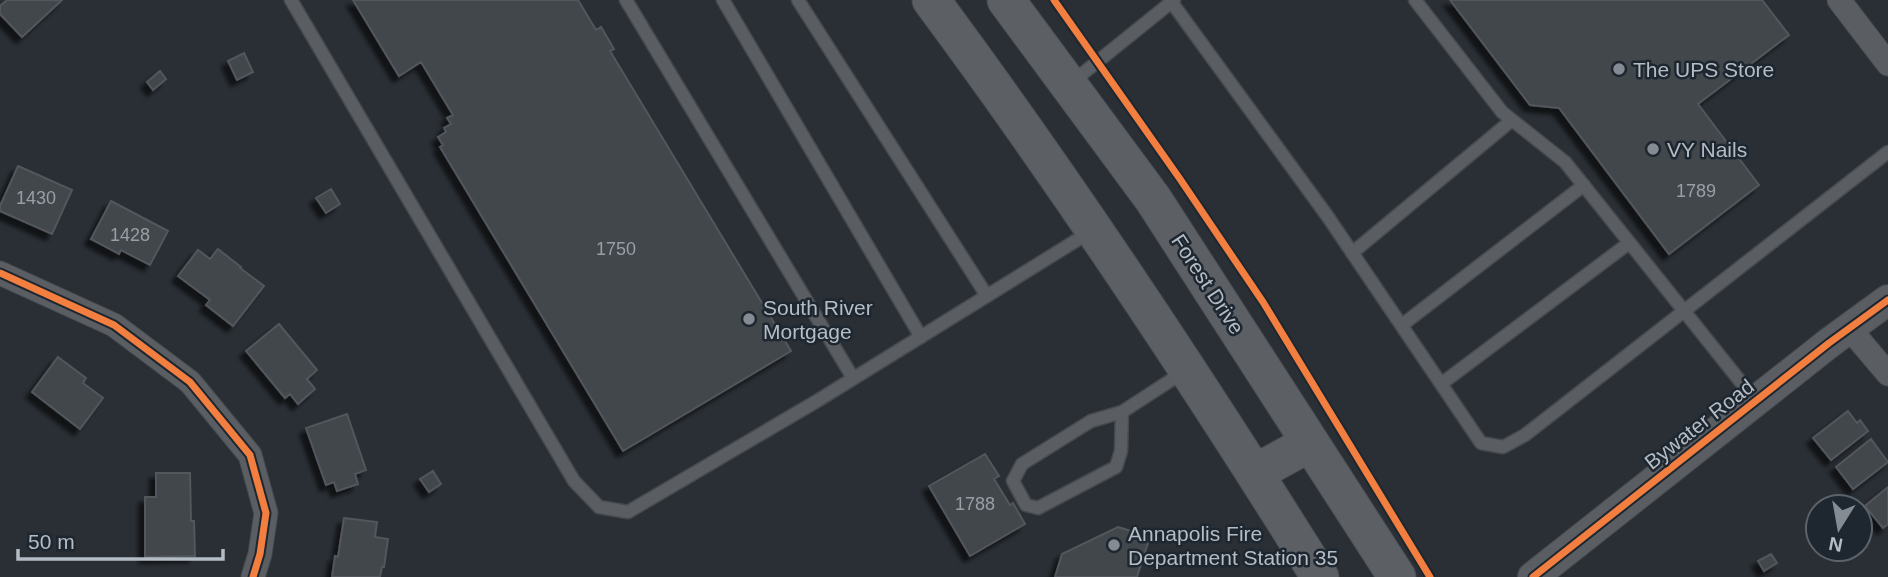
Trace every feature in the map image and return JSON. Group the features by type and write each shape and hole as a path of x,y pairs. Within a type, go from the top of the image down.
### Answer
{"main road":[{"path":"931,0 998,91 1188,369 1320,577"},
{"name":"Forest Drive","path":"1006,0 1153,199 1397,577"},
{"path":"1255,473 1310,443"}],"street":[{"path":"1839,0 1888,64"},
{"path":"0,273 114,325 190,382 250,456 266,513 260,554 253,577"},
{"name":"Bywater Road","path":"1533,577 1888,300"},
{"path":"1849,328 1888,374"}],"lane":[{"path":"291,0 575,481 599,507 628,512 921,337 1093,230"},
{"path":"626,0 853,378"},
{"path":"723,0 921,337"},
{"path":"798,0 987,296"},
{"path":"1415,0 1502,112 1566,162 1756,401"},
{"path":"1069,85 1172,1 1352,253 1481,443 1503,447 1525,435 1888,152"},
{"path":"1352,253 1513,120"},
{"path":"1402,326 1584,185"},
{"path":"1441,384 1629,243"},
{"path":"1122,412 1121,451 1116,467 1038,508 1026,505 1013,481 1022,464 1091,421 1122,412 1188,369"}],"building":[{"path":"7,0 62,0 22,37 0,14 0,6"},
{"path":"353,0 578,0 596,30 601,27 614,49 610,51 791,351 623,451 440,147 443,145 438,137 446,132 444,128 451,124 447,118 453,115 421,62 399,76"},
{"path":"1450,0 1762,0 1789,35 1698,104 1759,185 1669,254 1559,108 1530,105"},
{"path":"244,53 253,72 237,80 228,61"},
{"path":"160,71 166,79 153,90 147,82"},
{"path":"18,166 72,190 52,234 0,211"},
{"path":"331,189 340,204 326,213 316,198"},
{"path":"111,201 168,231 150,265 121,250 119,254 91,239"},
{"path":"218,249 264,286 233,326 206,305 210,300 178,276 198,250 210,259"},
{"path":"279,324 317,370 307,379 315,389 298,404 290,394 285,398 246,351"},
{"path":"58,357 86,378 83,383 103,398 80,429 32,392"},
{"path":"1848,411 1857,423 1860,420 1868,431 1831,460 1813,438"},
{"path":"347,414 366,470 355,474 358,484 337,491 334,482 326,485 306,428"},
{"path":"1871,439 1888,462 1853,489 1836,467"},
{"path":"985,454 999,476 994,479 1025,524 970,556 929,486"},
{"path":"433,471 441,484 429,492 420,479"},
{"path":"156,473 190,473 195,556 145,557 145,497 156,497"},
{"path":"1888,487 1888,524 1883,528 1874,517 1874,499"},
{"path":"344,518 377,522 375,537 388,539 380,577 332,577"},
{"name":"Annapolis Fire Department Station 35","path":"1118,527 1150,537 1137,577 1055,577 1062,554"},
{"path":"1771,554 1777,563 1764,571 1758,561"}],"cycle path":[{"path":"1054,0 1263,302 1430,577"},
{"path":"0,273 114,325 190,382 250,455 266,513 260,554 253,577"},
{"path":"1533,577 1829,343 1888,300"}],"place":[{"name":"The UPS Store","path":"1619,69"},
{"name":"VY Nails","path":"1653,149"},
{"name":"South River Mortgage","path":"749,319"},
{"name":"Annapolis Fire Department Station 35","path":"1114,545"}]}
